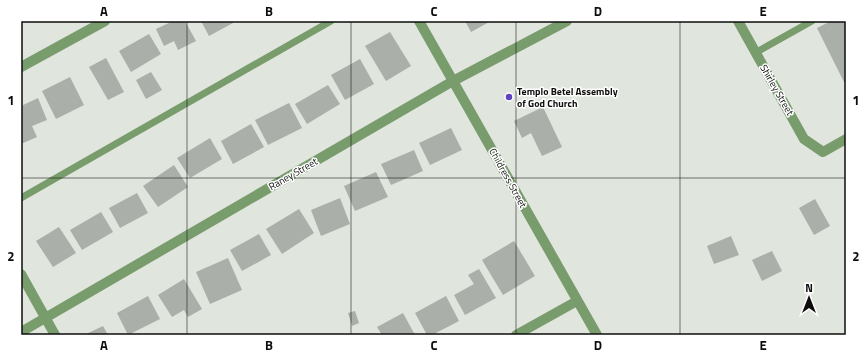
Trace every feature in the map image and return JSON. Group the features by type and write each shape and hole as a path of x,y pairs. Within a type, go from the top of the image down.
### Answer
{"street":[{"path":"21,67 106,21"},
{"name":"Childress Street","path":"419,21 597,335"},
{"name":"Raney Street","path":"21,332 453,81 567,21"},
{"name":"Shirley Street","path":"738,21 804,138 823,152 846,140"},
{"path":"21,274 55,335"},
{"path":"516,335 577,301"}],"lane":[{"path":"21,198 331,21"},
{"path":"755,53 812,21"}],"building":[{"path":"173,21 185,21 196,41 178,50 174,41 164,46 156,29"},
{"path":"201,21 232,21 233,23 209,36"},
{"path":"465,21 491,21 471,32"},
{"path":"831,21 846,21 846,86 817,28"},
{"path":"390,32 411,66 386,81 365,46"},
{"path":"149,34 161,54 131,72 119,51"},
{"path":"106,58 124,92 108,100 89,67"},
{"path":"360,59 374,84 345,100 331,75"},
{"path":"151,72 162,90 146,99 136,80"},
{"path":"70,77 84,105 56,119 42,91"},
{"path":"328,85 340,104 307,124 295,104"},
{"path":"38,98 47,120 32,126 37,137 21,144 21,106"},
{"path":"289,103 302,128 268,145 255,120"},
{"path":"543,107 562,147 542,156 531,133 522,138 514,121"},
{"path":"251,124 264,147 233,164 221,141"},
{"path":"451,128 462,150 430,165 419,143"},
{"path":"210,138 222,159 190,178 177,158"},
{"path":"414,150 423,171 391,185 381,164"},
{"path":"174,165 188,187 158,207 143,186"},
{"path":"376,172 388,197 355,211 344,186"},
{"path":"137,193 148,213 120,228 109,208"},
{"path":"340,198 350,224 321,236 311,210"},
{"path":"815,199 830,226 814,235 799,208"},
{"path":"299,209 314,233 282,254 266,229"},
{"path":"101,212 113,232 82,250 70,230"},
{"path":"59,227 76,253 53,267 36,241"},
{"path":"259,234 271,255 242,271 230,250"},
{"path":"731,236 739,255 714,264 707,246"},
{"path":"514,241 535,276 503,295 482,260"},
{"path":"772,251 782,271 762,281 752,260"},
{"path":"228,258 242,290 210,304 196,272"},
{"path":"479,269 496,298 465,315 454,295 474,284 468,275"},
{"path":"184,279 202,309 188,317 184,310 172,317 158,295"},
{"path":"148,296 160,319 128,335 117,313"},
{"path":"446,296 459,321 432,335 427,335 415,313"},
{"path":"355,311 359,323 352,326 348,313"},
{"path":"403,313 415,335 382,335 377,327"},
{"path":"103,326 108,335 84,335"}],"place":[{"name":"Templo Betel Assembly of God Church","path":"509,97"}]}
